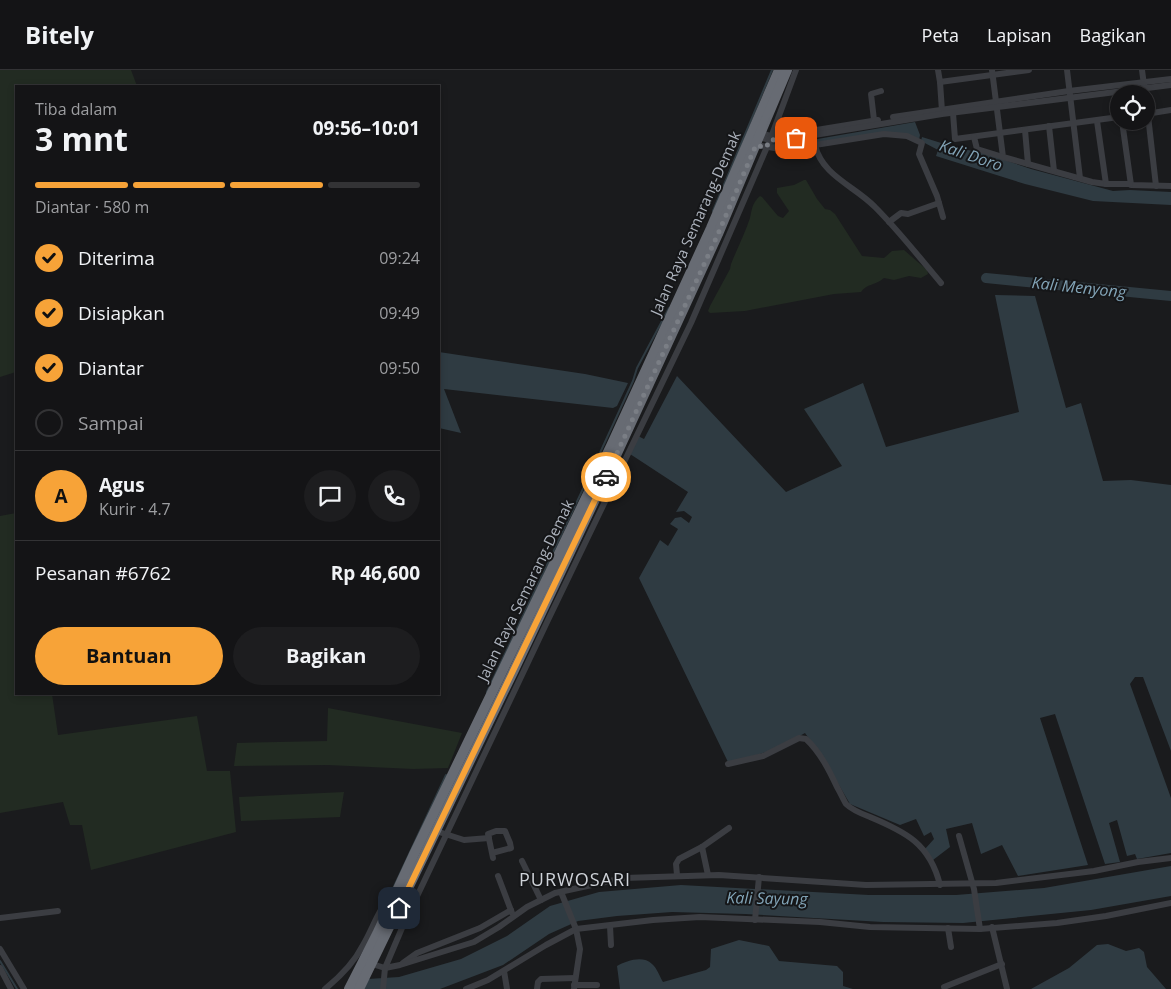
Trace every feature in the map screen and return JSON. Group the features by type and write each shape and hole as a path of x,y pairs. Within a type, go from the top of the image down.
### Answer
{"highway":[{"name":"Jalan Raya Semarang-Demak","path":"355,986 398,891 508,671 678,321 718,234 757,136 779,70"},
{"name":"Jalan Raya Semarang-Demak","path":"355,986 372,964 441,834 508,671 711,228 757,136 787,70"}],"street":[{"path":"383,989 385,968 441,834 692,323 771,138 796,70"},
{"path":"938,70 942,111"},
{"path":"968,70 969,78"},
{"path":"940,82 969,78 992,72 1029,70"},
{"path":"1067,70 1080,178"},
{"path":"1142,70 1144,85"},
{"path":"992,72 1003,157"},
{"path":"1154,85 1171,79"},
{"path":"1155,87 1171,85"},
{"path":"878,128 871,94 881,91"},
{"path":"757,136 784,140 828,139 878,128 912,116 1070,94 1110,91"},
{"path":"942,111 953,113 996,104"},
{"path":"1155,113 1171,110"},
{"path":"953,113 955,139 1110,119"},
{"path":"1097,121 1106,184"},
{"path":"1049,126 1054,171"},
{"path":"757,136 766,148 786,150 815,145 828,139 878,128"},
{"path":"771,138 798,133 878,128 894,134 907,136 922,144 919,154 943,217"},
{"path":"1025,130 1028,164"},
{"path":"1123,130 1130,184"},
{"path":"1149,130 1156,186"},
{"path":"974,137 977,149 1080,178 1106,184 1171,186"},
{"path":"815,145 824,165 842,182 874,206 941,283"},
{"path":"889,222 901,213 908,214 939,203"},
{"path":"678,321 692,323"},
{"path":"728,764 762,756 799,738 806,739 825,763 846,804 907,834 918,843 927,853 937,870 940,885"},
{"path":"677,876 677,861 702,847 729,828"},
{"path":"503,831 512,846 508,850 492,856 489,838 488,834 490,832 503,831"},
{"path":"441,834 468,840 489,838"},
{"path":"960,836 973,886 979,926"},
{"path":"702,847 708,875"},
{"path":"400,965 417,953 480,928 560,892 624,878 708,875 825,884 973,886 1094,871 1138,862 1171,858"},
{"path":"522,861 540,900"},
{"path":"498,876 512,913"},
{"path":"756,919 759,878"},
{"path":"325,989 354,961 384,905 398,891"},
{"path":"560,892 575,927 580,948 574,984"},
{"path":"466,989 504,971 575,927 610,926 653,920 700,917 870,926 992,927 1057,923 1106,916 1171,903"},
{"path":"0,918 58,911"},
{"path":"372,964 385,968 400,965 474,942 499,927 512,913"},
{"path":"610,926 611,945"},
{"path":"992,927 1002,964 1006,989"},
{"path":"948,928 951,947"},
{"path":"0,949 24,989"},
{"path":"944,987 1002,964"},
{"path":"0,968 11,989"},
{"path":"504,971 507,989"},
{"path":"537,989 538,982 541,979 597,985"}],"shaded area":[{"path":"0,70 131,70 137,85 15,85 15,372 0,377"},
{"path":"806,180 825,209 835,214 862,256 884,258 892,251 904,250 927,270 928,274 921,278 909,276 894,280 884,278 866,287 861,292 834,294 745,311 710,313 708,311 710,306 730,269 755,201 760,196 762,197 778,216 783,218 789,211 777,193 777,188 794,185"},
{"path":"15,513 15,695 52,695 58,735 197,716 207,771 230,771 236,832 91,870 82,825 70,825 63,802 0,813 0,516"},
{"path":"328,708 462,733 448,768 413,769 328,765 234,766 237,743 327,741"},
{"path":"344,792 340,817 241,821 239,797"}],"water":[{"path":"915,122 920,135 919,140 904,134 791,148 771,146 771,143 781,144 806,141"},
{"name":"Kali Doro","path":"922,137 1113,191 1171,192 1171,205 1093,201 1025,184 936,156 938,150 921,141"},
{"path":"995,295 1035,296 1066,408 1081,403 1103,481 1131,480 1171,485 1171,751 1143,677 1135,677 1130,684 1171,798 1171,853 1137,859 1135,854 1127,856 1117,820 1109,823 1120,862 1105,864 1055,714 1040,718 1088,865 1018,876 1002,845 981,854 972,823 946,829 950,847 933,860 925,849 934,839 931,832 924,836 916,819 900,825 850,804 825,761 805,733 768,751 728,762 639,578 660,540 668,546 678,529 670,524 675,518 681,517 689,523 692,517 684,511 676,512 688,492 630,454 638,436 644,439 677,376 786,492 842,466 804,409 863,383 886,447 1019,412"},
{"path":"440,352 585,374 628,383 617,406 613,408 444,389 461,433 440,428"},
{"name":"Kali Sayung","path":"1171,866 1171,896 1091,910 963,923 883,922 672,912 578,921 549,934 503,965 440,989 363,989 368,979 399,977 461,959 507,936 550,906 599,892 681,885 869,895 956,895 1044,888"},
{"path":"739,940 769,946 779,961 837,966 843,972 843,986 853,989 620,989 617,966 625,962 639,959 648,961 655,968 663,982 706,970 710,967 711,949"},
{"path":"1108,944 1126,951 1139,948 1144,952 1147,967 1166,989 1031,989 1069,968 1097,945"}],"waterway":[{"path":"713,211 772,70"},
{"name":"Kali Menyong","path":"986,278 1171,296"},
{"path":"487,692 599,455 633,381 637,368 669,308"},
{"path":"391,893 446,775"},
{"path":"0,961 17,989"}],"way so far":[{"path":"606,477 718,234 756,145 766,148 770,140 796,138"}],"district":[{"name":"PURWOSARI","path":"575,879"}],"route":[{"path":"399,908 606,477"}]}
